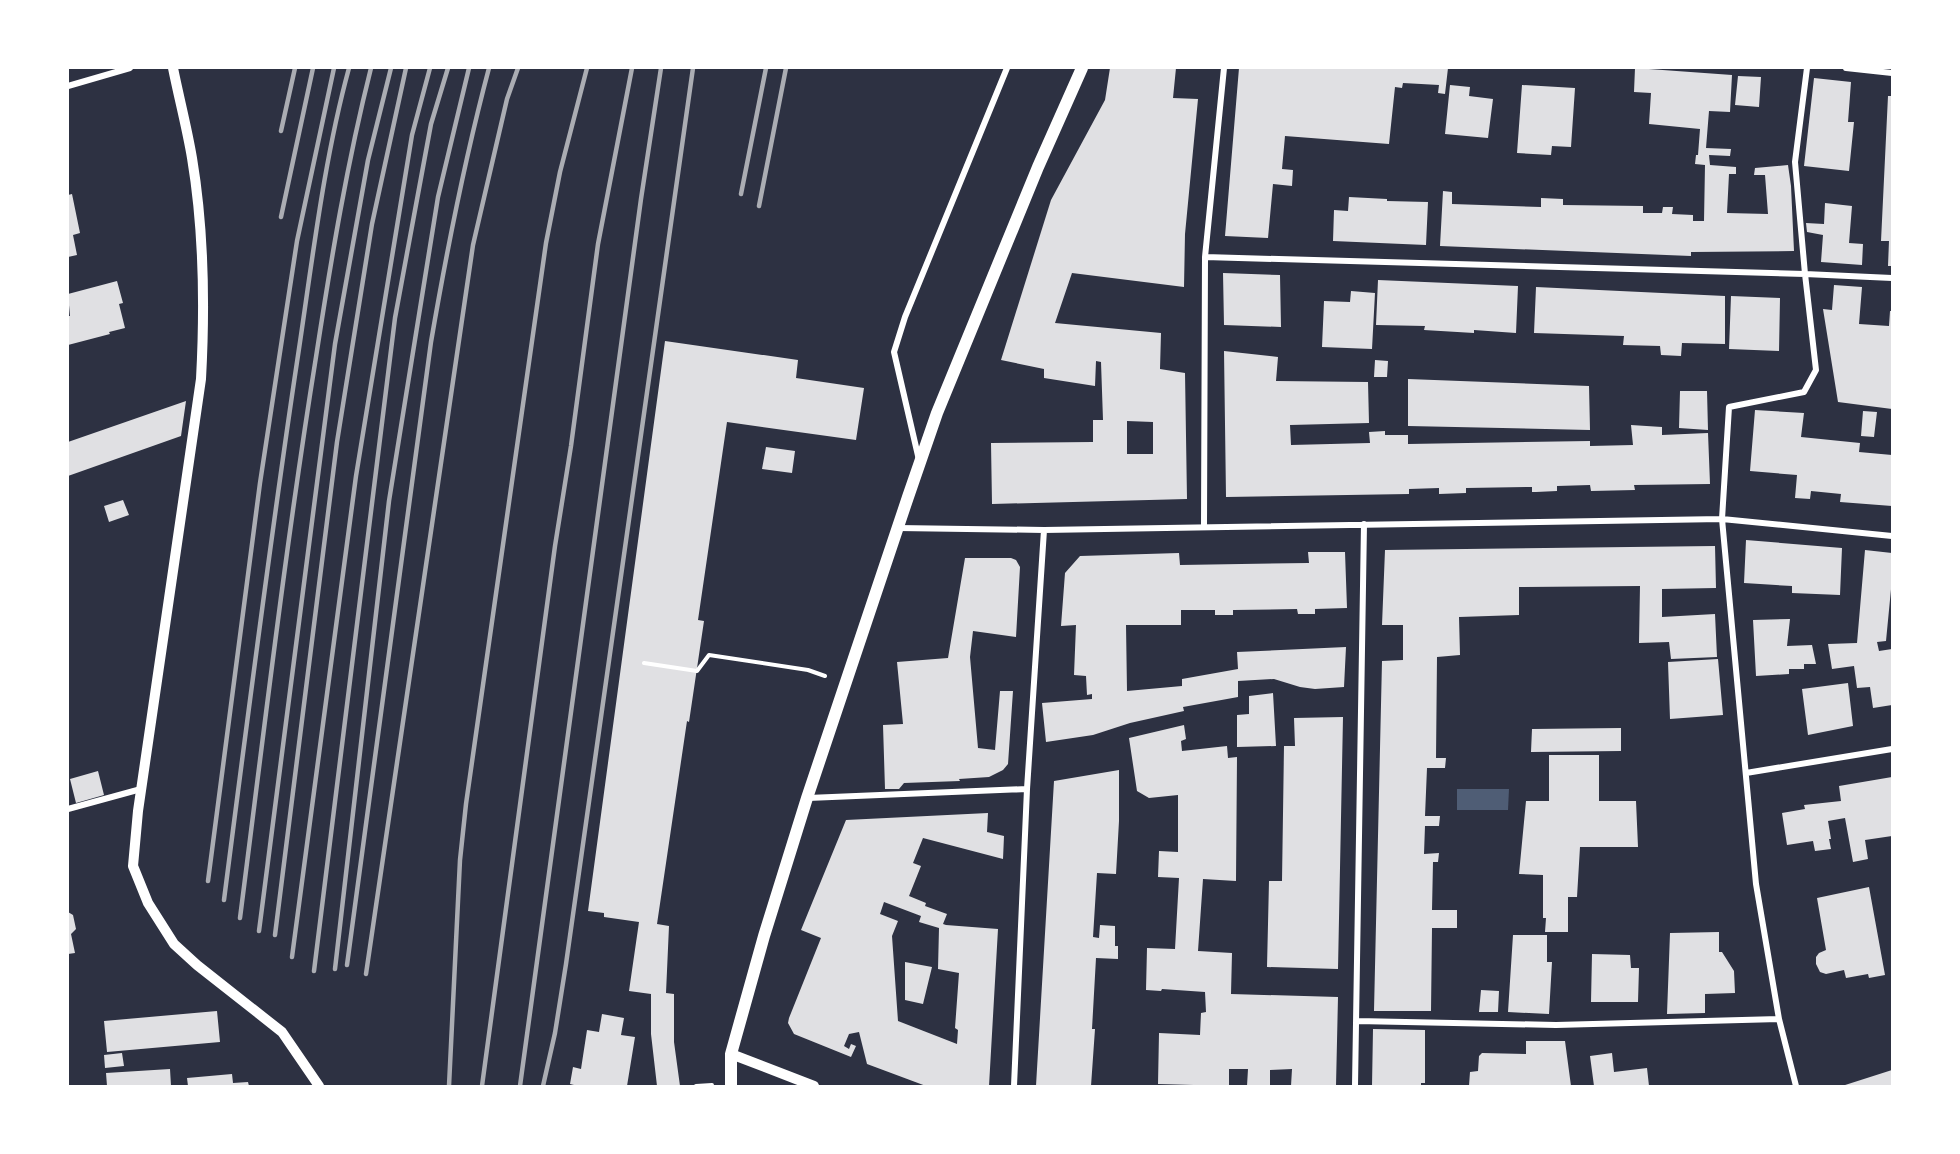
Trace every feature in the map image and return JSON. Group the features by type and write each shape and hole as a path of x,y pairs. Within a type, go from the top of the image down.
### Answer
{"main road":[{"path":"731,1086 731,1054 764,936 807,798 920,464 950,381 1038,167 1082,68"}],"street":[{"path":"68,86 130,68"},
{"path":"173,68 192,157 202,232 203,345 201,379 133,866 148,903 174,944 282,1032 319,1086"},
{"path":"920,464 894,352 905,316 1007,68"},
{"path":"1204,526 1205,257 1224,68"},
{"path":"1796,1086 1779,1019 1756,884 1722,519 1730,407 1804,392 1816,370 1795,162 1807,68"},
{"path":"1846,68 1875,69 1893,73"},
{"path":"1205,257 1893,278"},
{"path":"898,528 1044,530 1722,519 1893,536"},
{"path":"1354,1086 1357,1021 1364,524"},
{"path":"1014,1086 1027,789 1044,530"},
{"path":"1746,773 1893,749"},
{"path":"68,809 142,789"},
{"path":"807,798 1027,789"},
{"path":"1357,1021 1556,1025 1779,1019"},
{"path":"731,1054 814,1086"}],"path":[{"path":"644,663 697,671 709,656 808,670 846,684"}],"water":[{"path":"1457,789 1509,789 1508,810 1457,810"}],"building":[{"path":"1110,68 1176,68 1173,98 1198,99 1185,234 1184,287 1072,273 1055,323 1161,333 1160,369 1185,373 1187,499 992,504 991,443 1093,442 1093,420 1103,420 1101,362 1096,361 1095,386 1044,378 1044,369 1001,360 1051,200 1105,100","holes":["1127,421 1153,422 1153,454 1127,454"]},
{"path":"1239,68 1448,68 1445,94 1438,93 1439,85 1403,83 1402,88 1395,87 1389,144 1285,136 1282,169 1293,170 1292,186 1273,184 1268,238 1225,236"},
{"path":"1635,68 1732,75 1730,112 1709,111 1706,148 1731,149 1730,156 1709,155 1710,165 1736,167 1736,174 1729,174 1727,213 1768,214 1765,175 1754,175 1755,168 1788,165 1794,251 1691,252 1691,256 1440,246 1443,191 1452,192 1452,204 1541,207 1541,198 1563,199 1563,205 1643,206 1643,213 1662,213 1663,207 1673,207 1672,214 1693,215 1693,221 1704,221 1705,165 1695,164 1700,129 1649,124 1651,93 1634,92"},
{"path":"1738,76 1761,77 1759,107 1735,105"},
{"path":"1814,78 1851,82 1848,122 1854,122 1849,171 1804,166"},
{"path":"1450,85 1470,87 1469,96 1493,99 1488,138 1445,134"},
{"path":"1522,85 1575,88 1571,147 1552,146 1551,155 1517,153"},
{"path":"1888,96 1892,96 1892,266 1888,266 1889,241 1881,241"},
{"path":"72,194 80,233 73,235 77,255 68,257 68,195"},
{"path":"1349,197 1428,202 1426,245 1333,241 1334,210 1348,211"},
{"path":"1825,203 1852,206 1849,243 1863,244 1862,265 1821,262 1823,235 1807,232 1806,223 1824,224"},
{"path":"1223,273 1280,275 1281,327 1224,325"},
{"path":"1378,280 1518,286 1516,333 1474,330 1474,333 1424,330 1425,326 1376,325"},
{"path":"117,281 123,303 119,304 125,328 68,345 68,316 70,316 68,294"},
{"path":"1834,285 1862,287 1859,324 1889,326 1890,311 1892,311 1892,409 1838,402 1823,309 1832,310"},
{"path":"1536,287 1725,296 1725,344 1682,343 1681,356 1661,355 1660,346 1623,345 1624,336 1534,333"},
{"path":"1351,291 1375,293 1372,349 1322,347 1324,301 1350,302"},
{"path":"1731,296 1780,298 1779,351 1729,349"},
{"path":"665,341 798,360 796,378 864,388 856,440 727,422 698,620 704,621 657,924 669,926 666,993 674,994 674,1042 680,1086 657,1086 651,1034 651,994 629,991 639,922 604,917 604,913 588,911"},
{"path":"1224,351 1278,357 1276,381 1368,382 1369,423 1290,425 1291,445 1370,443 1369,432 1385,431 1385,435 1408,435 1408,444 1590,441 1590,446 1633,445 1631,425 1662,427 1662,435 1708,433 1710,484 1634,485 1635,490 1591,491 1590,485 1557,486 1557,491 1536,492 1532,492 1532,487 1466,488 1466,493 1439,494 1439,488 1409,489 1409,494 1226,497"},
{"path":"1375,360 1388,361 1387,377 1374,377"},
{"path":"1408,379 1589,386 1590,430 1408,426"},
{"path":"1680,391 1707,391 1708,430 1679,428"},
{"path":"186,401 181,436 68,476 68,442"},
{"path":"1755,410 1804,413 1801,437 1860,443 1859,452 1892,455 1892,506 1840,502 1841,494 1811,491 1810,499 1795,498 1797,475 1750,471"},
{"path":"1863,411 1877,412 1874,437 1861,436"},
{"path":"766,447 795,451 792,473 762,469"},
{"path":"123,500 129,515 109,522 104,506"},
{"path":"1746,540 1842,548 1840,595 1792,593 1792,586 1744,583"},
{"path":"1715,546 1716,588 1662,589 1662,617 1715,614 1717,657 1671,659 1669,642 1639,643 1640,586 1519,587 1519,615 1459,617 1460,655 1437,657 1436,758 1446,758 1445,768 1427,768 1425,816 1440,816 1439,826 1425,826 1424,854 1439,853 1438,862 1433,862 1432,910 1457,910 1457,928 1432,928 1431,1011 1374,1011 1382,661 1403,660 1403,625 1382,625 1385,550"},
{"path":"1865,550 1892,553 1886,641 1877,642 1879,651 1892,649 1892,705 1873,708 1870,687 1857,688 1854,666 1832,669 1828,644 1857,643"},
{"path":"1308,552 1345,552 1347,608 1315,609 1315,614 1298,614 1297,609 1233,610 1233,615 1215,615 1215,610 1181,610 1181,625 1126,625 1127,691 1182,686 1182,679 1238,669 1237,652 1346,647 1344,687 1315,689 1274,679 1238,681 1238,697 1183,707 1184,711 1130,723 1093,735 1046,742 1042,703 1092,699 1092,694 1087,695 1086,676 1074,675 1076,625 1061,626 1065,573 1080,556 1179,553 1180,565 1309,563"},
{"path":"965,558 1011,558 1016,560 1020,567 1016,637 973,631 970,657 978,748 995,750 1000,691 1013,691 1008,764 1003,770 989,777 959,779 960,781 904,783 899,789 885,789 883,725 903,724 897,662 948,658"},
{"path":"1790,619 1787,646 1812,645 1816,664 1804,664 1804,669 1789,669 1789,674 1756,676 1753,620"},
{"path":"1718,659 1723,715 1670,719 1668,662"},
{"path":"1848,683 1853,726 1808,735 1802,689"},
{"path":"1273,693 1276,746 1237,747 1237,715 1249,714 1249,696"},
{"path":"1343,717 1338,969 1267,967 1269,881 1282,881 1284,746 1295,746 1294,718"},
{"path":"1184,725 1186,739 1181,741 1182,751 1227,746 1228,758 1237,757 1236,881 1203,879 1198,951 1232,953 1231,994 1338,997 1336,1086 1291,1086 1292,1069 1270,1070 1270,1086 1247,1086 1248,1069 1229,1069 1229,1086 1158,1084 1159,1033 1200,1035 1201,1013 1206,1012 1205,992 1146,990 1147,948 1175,949 1179,878 1158,877 1159,851 1178,852 1178,795 1149,798 1137,791 1129,738"},
{"path":"1621,728 1621,751 1531,752 1532,729"},
{"path":"1549,755 1599,755 1599,801 1636,801 1638,847 1580,847 1577,897 1568,897 1568,932 1545,932 1543,875 1519,874 1526,801 1549,801"},
{"path":"1119,770 1116,874 1097,873 1093,937 1099,938 1100,925 1115,926 1115,946 1118,946 1118,959 1096,958 1091,1086 1036,1086 1054,781"},
{"path":"98,771 104,795 76,803 70,779"},
{"path":"1892,777 1892,836 1865,840 1868,859 1853,862 1845,818 1828,821 1831,849 1815,851 1813,841 1787,845 1782,813 1805,809 1804,805 1841,801 1839,786"},
{"path":"988,813 987,832 1004,836 1003,859 923,838 913,863 921,866 909,896 926,903 925,906 947,914 943,924 998,929 989,1086 926,1086 867,1064 859,1032 849,1034 844,1046 849,1049 851,1044 856,1046 851,1057 794,1034 788,1023 821,938 801,930 846,820","holes":["884,902 921,916 919,922 939,928 938,969 959,973 955,1028 958,1030 957,1044 898,1021 892,936 898,921 880,914"]},
{"path":"1869,887 1885,975 1869,978 1868,974 1846,978 1844,970 1826,974 1820,972 1816,964 1816,957 1826,950 1817,898"},
{"path":"68,912 73,915 76,929 71,934 75,953 68,954"},
{"path":"1719,932 1719,952 1722,952 1734,971 1735,993 1705,994 1705,1013 1667,1014 1670,933"},
{"path":"1513,935 1547,935 1547,962 1552,962 1549,1014 1508,1012"},
{"path":"1592,954 1630,955 1631,968 1639,968 1638,1002 1591,1002"},
{"path":"905,962 932,967 923,1004 905,1000"},
{"path":"1481,990 1499,991 1498,1012 1479,1012"},
{"path":"217,1011 220,1042 107,1052 104,1021"},
{"path":"602,1014 624,1018 621,1035 635,1037 627,1086 570,1084 573,1067 581,1069 587,1030 599,1032"},
{"path":"1373,1029 1425,1030 1425,1083 1421,1083 1421,1086 1372,1086"},
{"path":"1526,1041 1565,1041 1571,1086 1469,1086 1470,1072 1478,1071 1479,1056 1482,1053 1526,1054"},
{"path":"122,1053 124,1066 105,1068 104,1055"},
{"path":"1612,1053 1614,1072 1647,1068 1649,1086 1594,1086 1590,1056"},
{"path":"170,1069 171,1086 107,1086 106,1073"},
{"path":"1892,1070 1892,1086 1842,1086"},
{"path":"232,1074 233,1083 248,1082 249,1086 188,1086 187,1078"}],"railway":[{"path":"281,131 295,68"},
{"path":"281,217 313,68"},
{"path":"208,881 260,483 297,241 334,68"},
{"path":"224,900 268,564 313,251 332,140 349,68"},
{"path":"240,918 305,427 340,212 371,68"},
{"path":"259,931 335,344 368,160 391,68"},
{"path":"275,935 337,442 372,224 406,68"},
{"path":"292,957 356,476 412,135 430,68"},
{"path":"314,971 395,318 431,124 448,68"},
{"path":"335,969 389,501 438,197 469,68"},
{"path":"347,965 431,342 457,204 489,68"},
{"path":"366,974 473,245 507,99 518,68"},
{"path":"449,1086 460,860 466,804 546,243 560,172 587,68"},
{"path":"482,1086 598,244 632,68"},
{"path":"520,1086 641,199 661,68"},
{"path":"543,1086 555,1033 566,964 693,68"},
{"path":"741,194 766,68"},
{"path":"759,206 786,68"}]}
